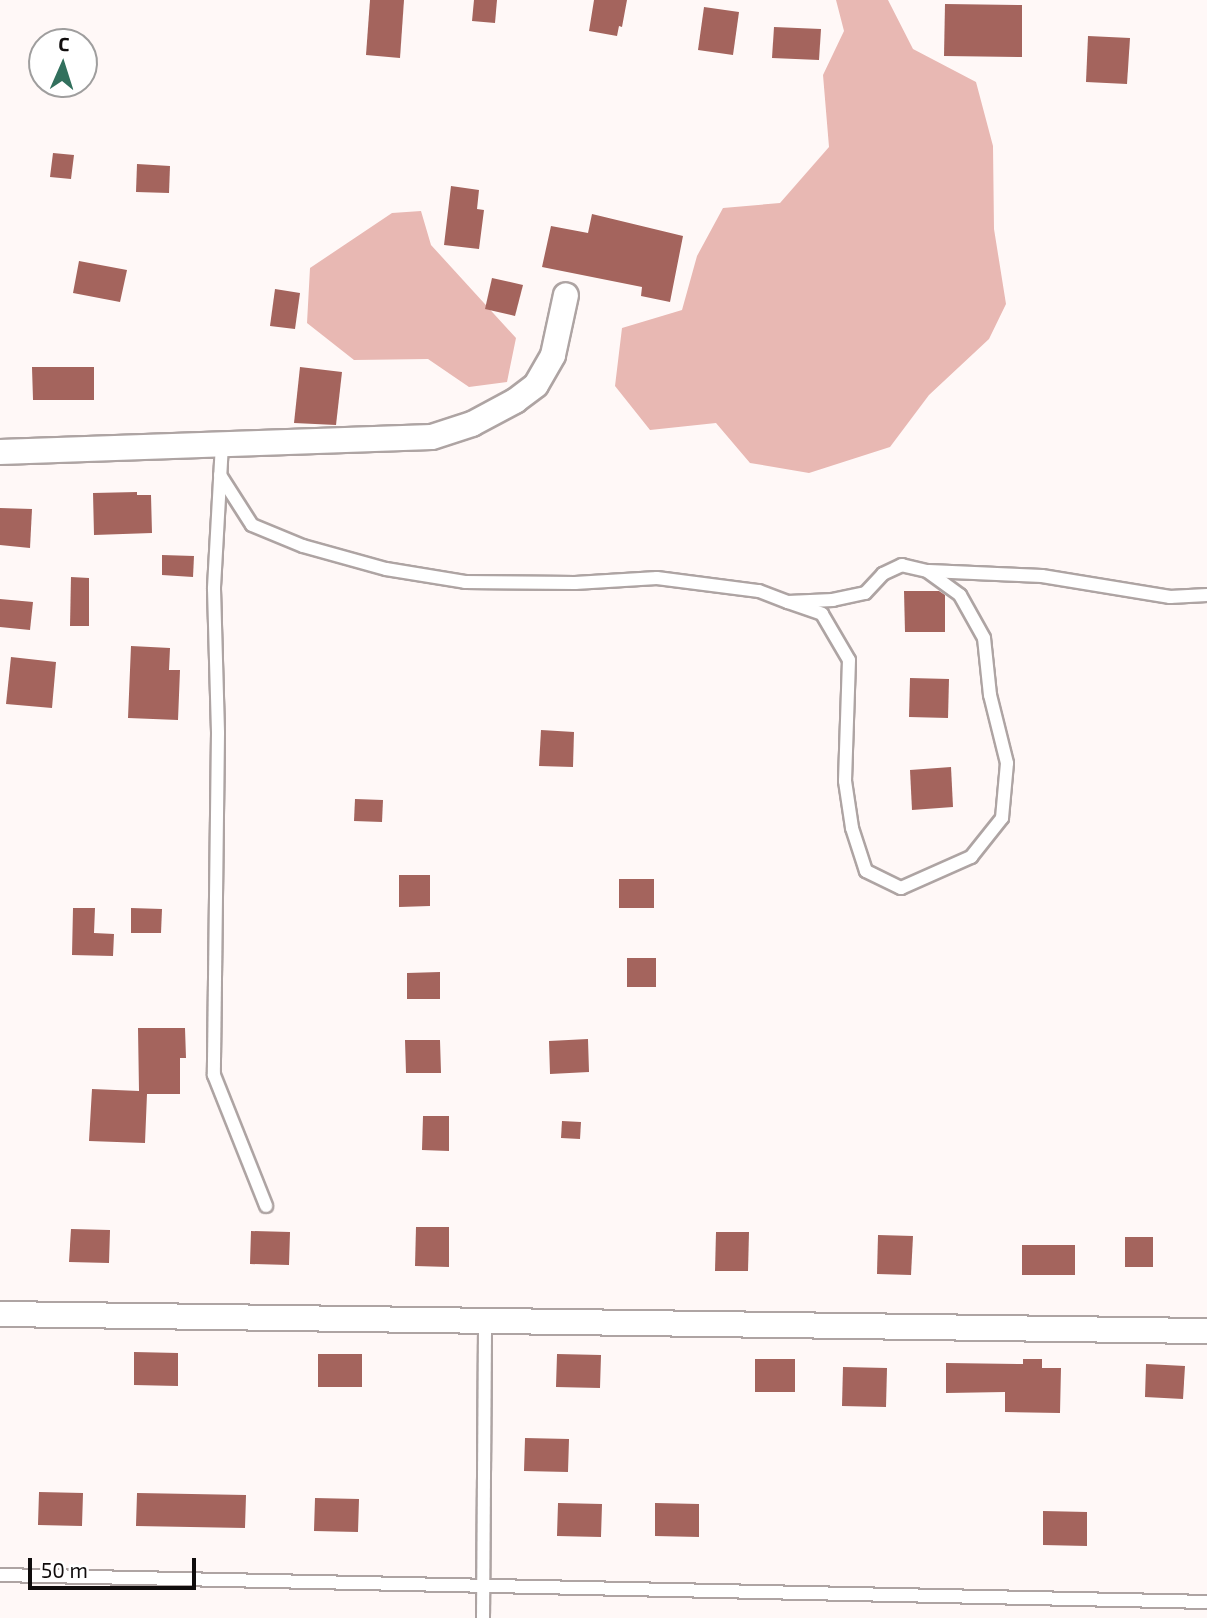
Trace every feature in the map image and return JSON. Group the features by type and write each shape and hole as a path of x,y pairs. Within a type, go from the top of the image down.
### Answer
{"street":[{"path":"0,452 432,437 472,425 515,401 536,385 553,355 566,295"},
{"path":"0,1314 1207,1331"}],"lane":[{"path":"222,444 214,589 218,733 214,1075 266,1206"},
{"path":"220,475 252,525 303,546 386,569 465,582 575,583 657,578 760,591 821,614 849,660 845,781 852,828 866,871 901,888 971,857 1002,818 1007,764 990,695 984,638 960,595 928,571"},
{"path":"788,602 833,600 865,593 883,574 902,565 928,571 1042,576 1170,597 1207,595"},
{"path":"483,1618 485,1321"},
{"path":"0,1575 1207,1602"}],"shaded area":[{"path":"836,0 888,0 913,49 976,82 993,146 994,229 1006,304 989,339 929,395 890,447 809,473 750,463 716,423 650,430 615,386 622,328 682,310 697,256 723,208 780,203 829,147 823,75 844,31"},
{"path":"421,211 431,245 516,338 507,382 469,387 428,359 354,360 307,323 310,268 392,213"}],"building":[{"path":"370,0 404,0 400,58 366,55"},
{"path":"474,0 497,0 495,23 472,21"},
{"path":"594,0 627,0 622,27 619,26 617,36 589,31"},
{"path":"945,4 1022,5 1022,57 944,56"},
{"path":"704,7 739,12 733,55 698,50"},
{"path":"774,27 821,29 819,60 772,58"},
{"path":"1088,36 1130,38 1127,84 1086,82"},
{"path":"53,153 74,155 71,179 50,177"},
{"path":"137,164 170,166 169,193 136,192"},
{"path":"451,186 479,190 477,209 484,210 479,249 444,245"},
{"path":"592,214 683,236 670,302 641,296 642,287 542,267 551,226 588,233"},
{"path":"79,261 127,270 120,302 73,293"},
{"path":"492,278 523,285 515,316 485,309"},
{"path":"275,289 300,293 295,329 270,326"},
{"path":"32,367 94,367 94,400 33,400"},
{"path":"300,367 342,372 336,425 294,423"},
{"path":"137,492 137,495 151,495 152,533 94,535 93,493"},
{"path":"0,508 32,509 30,548 0,545"},
{"path":"162,555 194,556 193,577 162,575"},
{"path":"71,577 89,578 89,626 70,626"},
{"path":"904,591 939,591 945,595 945,632 905,632"},
{"path":"0,599 33,602 30,630 0,627"},
{"path":"131,646 170,648 169,670 180,670 178,720 128,718"},
{"path":"11,657 56,662 52,708 6,704"},
{"path":"910,678 949,679 948,718 909,717"},
{"path":"541,730 574,732 573,767 539,766"},
{"path":"951,767 953,807 912,810 910,770"},
{"path":"355,799 383,800 382,822 354,821"},
{"path":"399,875 430,875 430,906 399,907"},
{"path":"619,879 654,879 654,908 619,908"},
{"path":"73,908 95,908 94,933 114,934 113,956 72,955"},
{"path":"131,908 162,909 161,933 131,933"},
{"path":"627,958 656,958 656,987 627,987"},
{"path":"440,972 440,999 407,999 407,973"},
{"path":"138,1028 185,1028 186,1058 180,1058 180,1094 147,1094 145,1143 89,1141 92,1089 139,1091"},
{"path":"588,1039 589,1072 550,1074 549,1041"},
{"path":"405,1040 440,1040 441,1073 406,1073"},
{"path":"423,1116 449,1116 449,1151 422,1150"},
{"path":"562,1121 581,1122 580,1139 561,1138"},
{"path":"416,1227 449,1227 449,1267 415,1266"},
{"path":"71,1229 110,1230 109,1263 69,1262"},
{"path":"251,1231 290,1232 289,1265 250,1264"},
{"path":"716,1232 749,1232 748,1271 715,1271"},
{"path":"878,1235 913,1236 911,1275 877,1274"},
{"path":"1125,1237 1153,1237 1153,1267 1125,1267"},
{"path":"1022,1245 1075,1245 1075,1275 1022,1275"},
{"path":"134,1352 178,1353 178,1386 134,1385"},
{"path":"318,1354 362,1354 362,1387 318,1387"},
{"path":"557,1354 601,1355 600,1388 556,1387"},
{"path":"755,1359 795,1359 795,1392 755,1392"},
{"path":"1023,1359 1042,1359 1042,1368 1061,1368 1060,1413 1005,1412 1005,1392 946,1393 946,1363 1023,1364"},
{"path":"1146,1364 1185,1366 1183,1399 1145,1397"},
{"path":"843,1367 887,1368 886,1407 842,1406"},
{"path":"525,1438 569,1439 568,1472 524,1471"},
{"path":"39,1492 83,1493 82,1526 38,1525"},
{"path":"137,1493 246,1495 245,1528 136,1526"},
{"path":"315,1498 359,1499 358,1532 314,1531"},
{"path":"558,1503 602,1504 601,1537 557,1536"},
{"path":"655,1503 699,1504 699,1537 655,1536"},
{"path":"1043,1511 1087,1512 1087,1546 1043,1545"}]}
